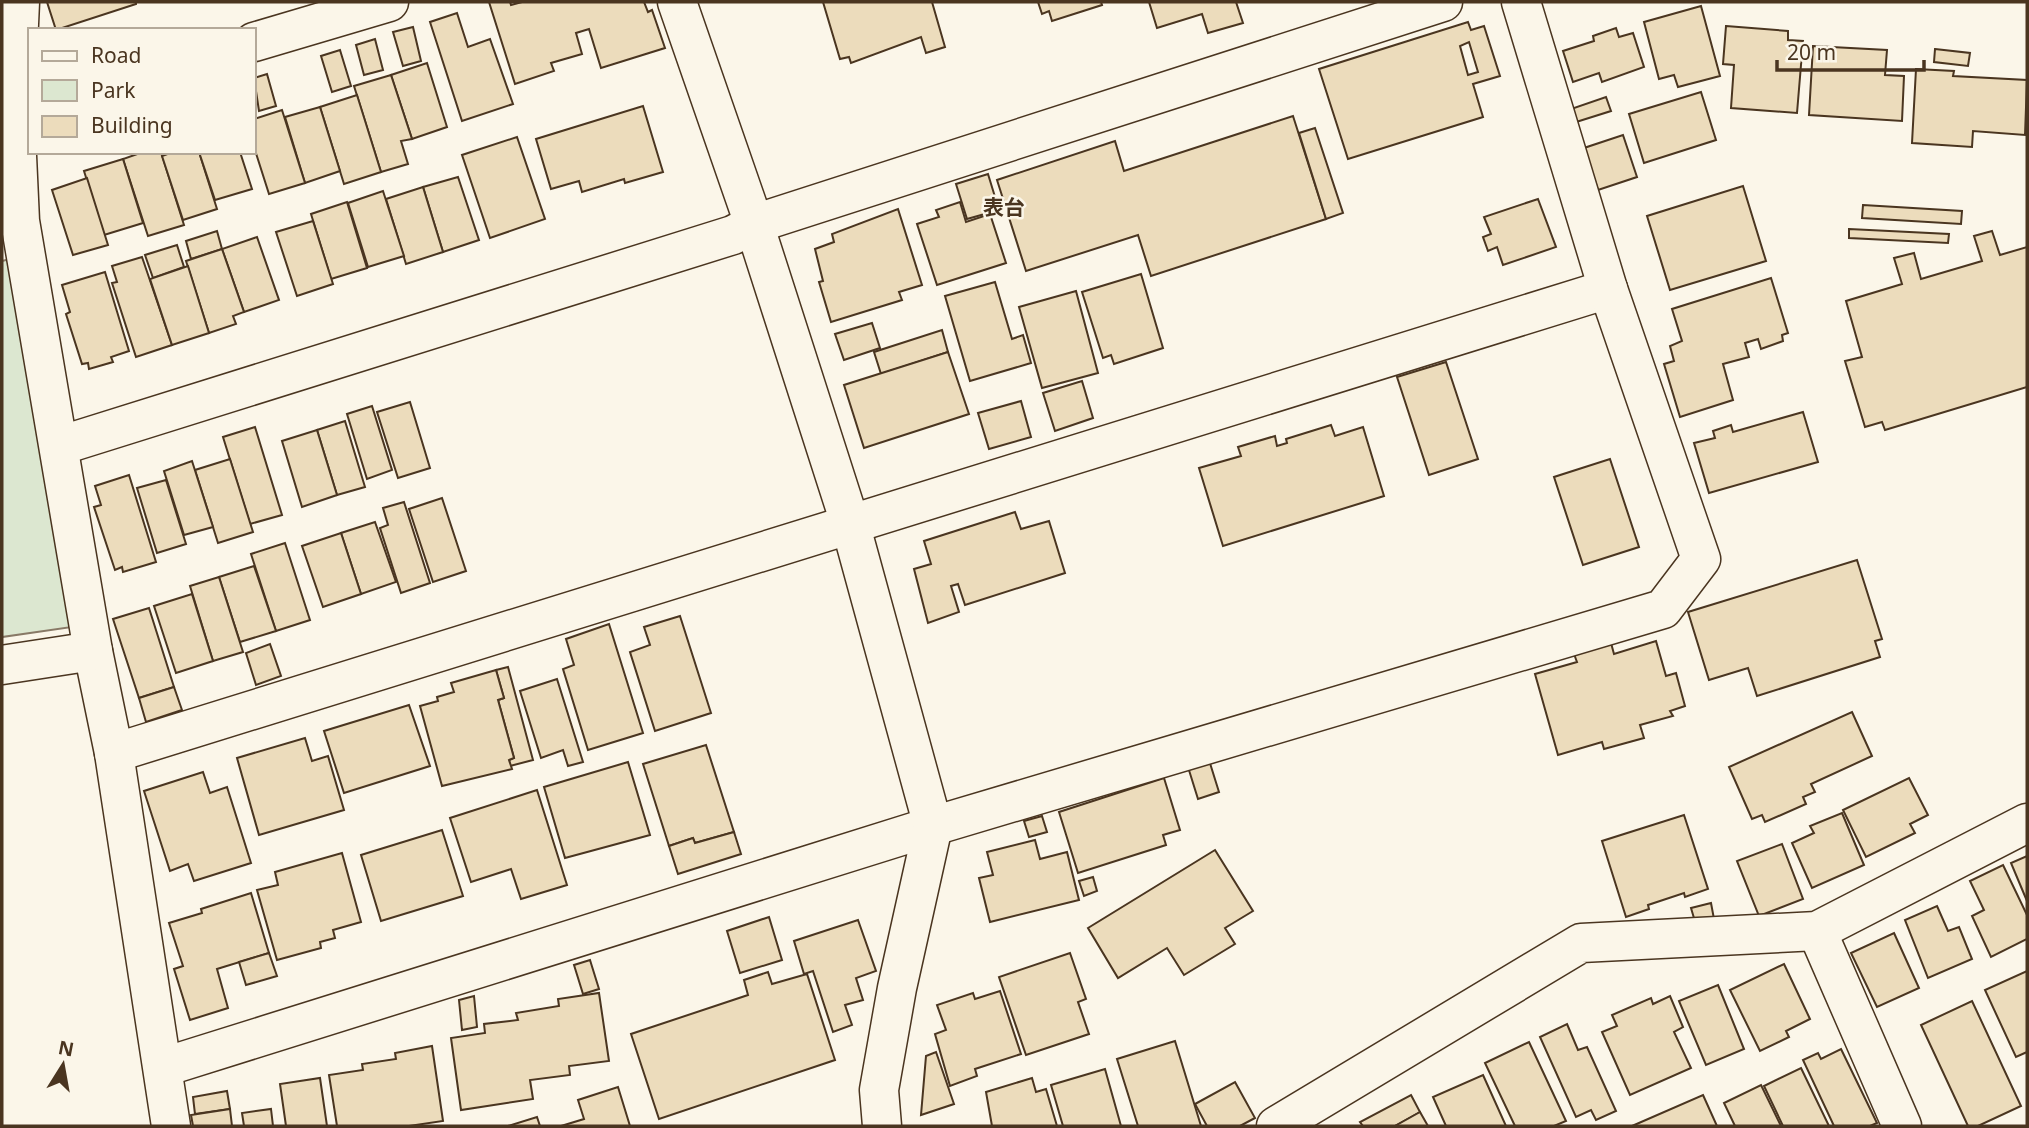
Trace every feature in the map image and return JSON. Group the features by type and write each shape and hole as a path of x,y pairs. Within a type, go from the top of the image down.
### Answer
{"street":[{"path":"20,2 22,110 11,223 59,446 93,651 114,753 171,1126"},
{"path":"256,41 390,2"},
{"path":"677,2 754,224 850,523 933,827 897,988 878,1090 882,1126"},
{"path":"59,446 733,235 754,224 1443,2"},
{"path":"164,1067 933,827 1663,610 1701,559 1608,289 1521,2"},
{"path":"114,753 1608,289"},
{"path":"2,665 93,651"},
{"path":"1276,1126 1581,943 1817,931 2027,823"},
{"path":"1817,931 1902,1126"}],"green space":[{"path":"10,259 72,627 2,637 2,261"}],"building":[{"path":"47,2 136,2 62,28 55,28"},
{"path":"489,2 510,2 511,5 522,2 644,2 648,12 652,10 665,48 601,68 589,29 576,33 582,54 551,63 554,71 515,84"},
{"path":"823,2 932,2 945,47 926,53 921,37 851,63 849,57 840,59"},
{"path":"1038,2 1101,2 1102,5 1052,21 1049,11 1042,14"},
{"path":"1149,2 1236,2 1243,23 1208,33 1202,14 1157,28"},
{"path":"1701,6 1720,76 1678,87 1674,75 1659,79 1644,22"},
{"path":"457,13 468,47 490,39 513,104 462,121 430,22"},
{"path":"1468,22 1471,30 1484,26 1500,76 1473,84 1483,117 1348,159 1319,69","holes":["1469,42 1478,72 1468,75 1460,46"]},
{"path":"1726,26 1788,31 1788,40 1803,41 1797,113 1731,108 1734,65 1723,64"},
{"path":"413,27 421,61 403,66 393,32"},
{"path":"1616,28 1619,37 1633,33 1644,67 1602,82 1599,73 1573,82 1563,51 1594,41 1593,36"},
{"path":"375,39 383,70 364,75 356,45"},
{"path":"1813,46 1887,50 1885,75 1904,76 1902,121 1809,115"},
{"path":"1935,49 1970,53 1968,66 1934,62"},
{"path":"340,50 351,86 332,92 321,56"},
{"path":"427,63 447,127 412,139 391,75"},
{"path":"1916,69 1954,71 1953,76 2027,80 2025,135 1973,131 1972,147 1912,143"},
{"path":"267,74 276,106 259,111 256,77"},
{"path":"391,75 412,139 401,141 408,164 381,172 354,86"},
{"path":"1701,92 1716,140 1644,163 1629,114"},
{"path":"357,95 381,172 344,184 320,107"},
{"path":"1606,97 1611,111 1573,123 1568,110"},
{"path":"643,106 663,172 625,183 624,179 582,192 579,181 551,189 536,139"},
{"path":"320,107 340,171 305,183 285,117"},
{"path":"282,110 305,183 269,194 256,153 256,118"},
{"path":"1293,116 1326,219 1151,276 1138,235 1026,271 997,180 1115,141 1124,171"},
{"path":"1315,128 1343,213 1326,219 1299,133"},
{"path":"1623,135 1637,177 1598,190 1584,148"},
{"path":"517,137 545,219 490,238 462,155"},
{"path":"137,154 162,154 184,225 148,236 123,159"},
{"path":"200,154 217,209 183,220 162,156"},
{"path":"200,154 241,154 252,189 215,200"},
{"path":"123,159 143,223 104,235 84,171"},
{"path":"988,174 999,210 967,219 956,184"},
{"path":"458,177 479,240 443,252 423,187"},
{"path":"87,178 108,245 73,255 52,190"},
{"path":"1743,186 1766,261 1670,290 1647,216"},
{"path":"423,187 443,252 406,264 386,199"},
{"path":"383,191 404,256 368,267 348,203"},
{"path":"1538,199 1556,247 1503,265 1497,247 1488,251 1483,237 1491,234 1484,217"},
{"path":"347,202 367,268 331,279 311,214"},
{"path":"960,202 966,222 990,214 1006,263 937,285 917,224 939,217 936,210"},
{"path":"1863,205 1962,211 1961,224 1862,218"},
{"path":"898,209 922,285 899,292 902,300 831,322 819,282 823,281 815,249 834,242 832,234"},
{"path":"313,221 333,284 297,296 276,232"},
{"path":"1849,229 1949,234 1948,243 1849,238"},
{"path":"217,231 222,249 191,259 186,241"},
{"path":"1992,231 2000,255 2027,247 2027,387 1885,430 1882,422 1865,427 1845,361 1862,357 1846,301 1902,284 1894,258 1914,253 1921,279 1982,261 1974,236"},
{"path":"257,237 279,300 244,312 222,249"},
{"path":"177,245 184,267 153,278 145,255"},
{"path":"222,249 244,312 233,316 236,324 209,333 186,261"},
{"path":"142,257 172,345 136,357 112,283 117,282 112,266"},
{"path":"188,266 209,333 172,345 150,279"},
{"path":"105,272 129,351 111,357 113,362 89,369 88,363 82,364 66,314 70,312 62,285"},
{"path":"1141,274 1163,348 1114,364 1111,355 1103,358 1082,292"},
{"path":"1771,278 1788,333 1782,335 1783,341 1761,349 1758,339 1745,343 1749,357 1723,364 1733,400 1680,417 1664,364 1674,361 1670,346 1682,341 1672,309"},
{"path":"995,282 1012,339 1023,335 1031,363 970,381 945,296"},
{"path":"1076,291 1098,373 1042,388 1019,307"},
{"path":"872,323 880,348 844,360 835,334"},
{"path":"942,330 948,352 881,374 874,352"},
{"path":"948,352 969,414 864,448 844,385"},
{"path":"1446,362 1478,459 1429,475 1397,377"},
{"path":"1082,381 1093,418 1055,431 1043,393"},
{"path":"1021,401 1031,437 989,449 978,413"},
{"path":"410,402 430,468 398,478 377,412"},
{"path":"372,406 392,470 367,479 347,414"},
{"path":"1803,412 1818,462 1709,493 1694,443 1715,438 1713,431 1731,425 1733,432"},
{"path":"345,421 365,487 337,495 317,430"},
{"path":"1331,425 1335,436 1363,427 1384,496 1223,546 1199,468 1241,456 1238,447 1275,436 1277,446 1287,443 1286,439"},
{"path":"255,427 282,515 250,524 223,437"},
{"path":"317,430 337,495 302,507 282,441"},
{"path":"230,459 253,532 218,543 195,470"},
{"path":"1610,459 1639,547 1583,565 1554,477"},
{"path":"192,461 213,527 184,535 164,471"},
{"path":"129,475 156,562 123,572 122,567 115,570 94,507 101,505 95,486"},
{"path":"166,480 186,544 157,553 137,488"},
{"path":"442,498 466,571 433,582 409,509"},
{"path":"404,502 430,583 401,593 380,528 388,525 383,508"},
{"path":"1015,512 1021,529 1049,521 1065,573 965,605 958,584 951,586 959,612 928,623 914,569 931,564 924,541"},
{"path":"375,522 396,582 361,594 341,533"},
{"path":"341,533 361,594 323,607 302,546"},
{"path":"285,543 310,620 276,631 251,554"},
{"path":"1857,560 1882,639 1875,641 1880,657 1757,696 1748,668 1709,680 1688,612"},
{"path":"254,566 276,631 240,642 219,577"},
{"path":"219,577 243,652 213,661 190,586"},
{"path":"192,594 213,661 176,673 154,606"},
{"path":"149,608 174,687 139,698 113,619"},
{"path":"680,616 711,713 655,731 630,652 650,645 644,627"},
{"path":"609,624 643,733 588,750 563,669 574,665 566,639"},
{"path":"1656,641 1666,676 1676,673 1685,706 1670,711 1673,716 1640,725 1644,738 1604,749 1602,742 1558,755 1535,674 1577,662 1574,654 1611,643 1614,654"},
{"path":"270,644 281,676 256,685 246,653"},
{"path":"508,667 533,760 510,766 509,760 514,758 498,700 504,698 496,670"},
{"path":"496,670 504,698 498,700 514,758 509,760 512,769 442,786 420,706 438,701 437,697 454,692 451,683"},
{"path":"557,679 583,762 568,766 563,750 541,758 520,691"},
{"path":"174,687 182,710 146,722 139,698"},
{"path":"409,705 430,766 344,793 324,731"},
{"path":"1852,712 1872,756 1811,784 1815,792 1803,797 1806,804 1765,822 1762,815 1752,819 1729,767"},
{"path":"305,738 312,761 328,756 344,810 259,835 237,758"},
{"path":"706,745 734,832 695,843 693,838 669,846 643,764"},
{"path":"1209,760 1219,792 1198,799 1188,767"},
{"path":"628,762 650,835 565,858 544,787"},
{"path":"203,772 210,793 227,787 251,863 194,881 188,864 170,871 144,791"},
{"path":"1164,778 1180,830 1163,835 1166,845 1078,873 1059,812"},
{"path":"1909,778 1928,815 1910,824 1915,833 1866,857 1843,810"},
{"path":"537,790 567,885 521,899 511,869 471,882 450,818"},
{"path":"1842,813 1864,865 1812,888 1792,843 1814,833 1810,826"},
{"path":"1684,815 1708,889 1685,897 1684,893 1648,905 1649,909 1626,917 1602,841"},
{"path":"1042,816 1047,832 1029,837 1024,821"},
{"path":"442,830 463,896 381,921 361,855"},
{"path":"734,832 741,854 678,874 669,846 693,838 695,843"},
{"path":"1035,840 1040,859 1067,852 1079,900 990,922 979,878 993,875 987,852"},
{"path":"1782,844 1803,899 1759,916 1737,861"},
{"path":"1215,850 1253,911 1225,928 1235,944 1184,975 1167,948 1118,978 1088,928"},
{"path":"342,853 361,922 333,930 335,938 320,942 321,948 277,960 257,890 278,885 275,872"},
{"path":"2027,856 2027,901 2011,863"},
{"path":"2003,865 2027,915 2027,939 1991,957 1972,916 1984,910 1970,881"},
{"path":"1093,877 1097,891 1084,896 1079,881"},
{"path":"251,893 269,953 217,969 228,1008 190,1020 174,969 183,966 169,923 202,913 201,909"},
{"path":"1711,903 1714,919 1696,925 1691,908"},
{"path":"1937,906 1948,931 1959,927 1972,959 1928,978 1905,920"},
{"path":"769,917 782,960 740,973 727,931"},
{"path":"858,920 876,971 856,978 863,1000 845,1005 852,1025 833,1032 813,971 804,974 794,941"},
{"path":"1894,933 1919,988 1877,1007 1851,953"},
{"path":"269,953 277,976 246,985 239,962"},
{"path":"1070,953 1086,999 1078,1002 1089,1034 1026,1055 999,977"},
{"path":"590,960 599,989 583,994 574,965"},
{"path":"1784,964 1810,1019 1786,1031 1789,1037 1760,1051 1730,990"},
{"path":"2027,971 2027,1052 2016,1057 1985,990"},
{"path":"768,972 772,984 807,974 835,1060 659,1119 631,1034 748,995 744,980"},
{"path":"1718,985 1744,1049 1706,1065 1679,1001"},
{"path":"1000,991 1021,1054 975,1069 977,1076 950,1086 935,1034 946,1030 937,1005 973,993 975,999"},
{"path":"599,993 609,1061 569,1066 570,1075 530,1080 533,1099 461,1110 451,1038 485,1033 484,1024 518,1020 516,1013 559,1006 558,999"},
{"path":"474,996 477,1027 462,1030 459,1000"},
{"path":"1670,996 1683,1027 1674,1032 1691,1068 1630,1095 1602,1032 1617,1026 1612,1015 1651,998 1653,1004"},
{"path":"1972,1001 2021,1106 1978,1126 1968,1126 1921,1025"},
{"path":"1567,1024 1578,1050 1587,1047 1616,1111 1596,1120 1591,1110 1576,1117 1540,1037"},
{"path":"1175,1041 1201,1126 1138,1126 1117,1059"},
{"path":"1529,1042 1566,1121 1554,1126 1515,1126 1485,1063"},
{"path":"432,1046 443,1121 409,1126 337,1126 329,1075 363,1070 362,1064 396,1059 395,1053"},
{"path":"1841,1049 1877,1123 1870,1126 1834,1126 1803,1060 1818,1053 1821,1059"},
{"path":"936,1052 954,1104 921,1115 926,1056"},
{"path":"1801,1068 1829,1126 1783,1126 1764,1086"},
{"path":"1105,1069 1121,1126 1063,1126 1051,1085"},
{"path":"1483,1075 1506,1126 1446,1126 1433,1097"},
{"path":"320,1078 327,1126 286,1126 280,1084"},
{"path":"1032,1078 1036,1092 1046,1089 1057,1126 992,1126 986,1092"},
{"path":"1235,1082 1255,1118 1240,1126 1207,1126 1195,1104"},
{"path":"1761,1085 1781,1126 1735,1126 1724,1103"},
{"path":"618,1087 630,1126 561,1126 584,1119 578,1100"},
{"path":"227,1091 230,1109 195,1114 193,1097"},
{"path":"1411,1095 1420,1112 1395,1126 1363,1126 1360,1122"},
{"path":"1703,1095 1717,1126 1632,1126"},
{"path":"230,1109 232,1126 193,1126 191,1115"},
{"path":"271,1109 273,1126 244,1126 242,1113"},
{"path":"1420,1112 1428,1126 1395,1126"},
{"path":"537,1117 540,1126 508,1126"}],"district":[{"name":"表台","path":"1004,207"}]}
